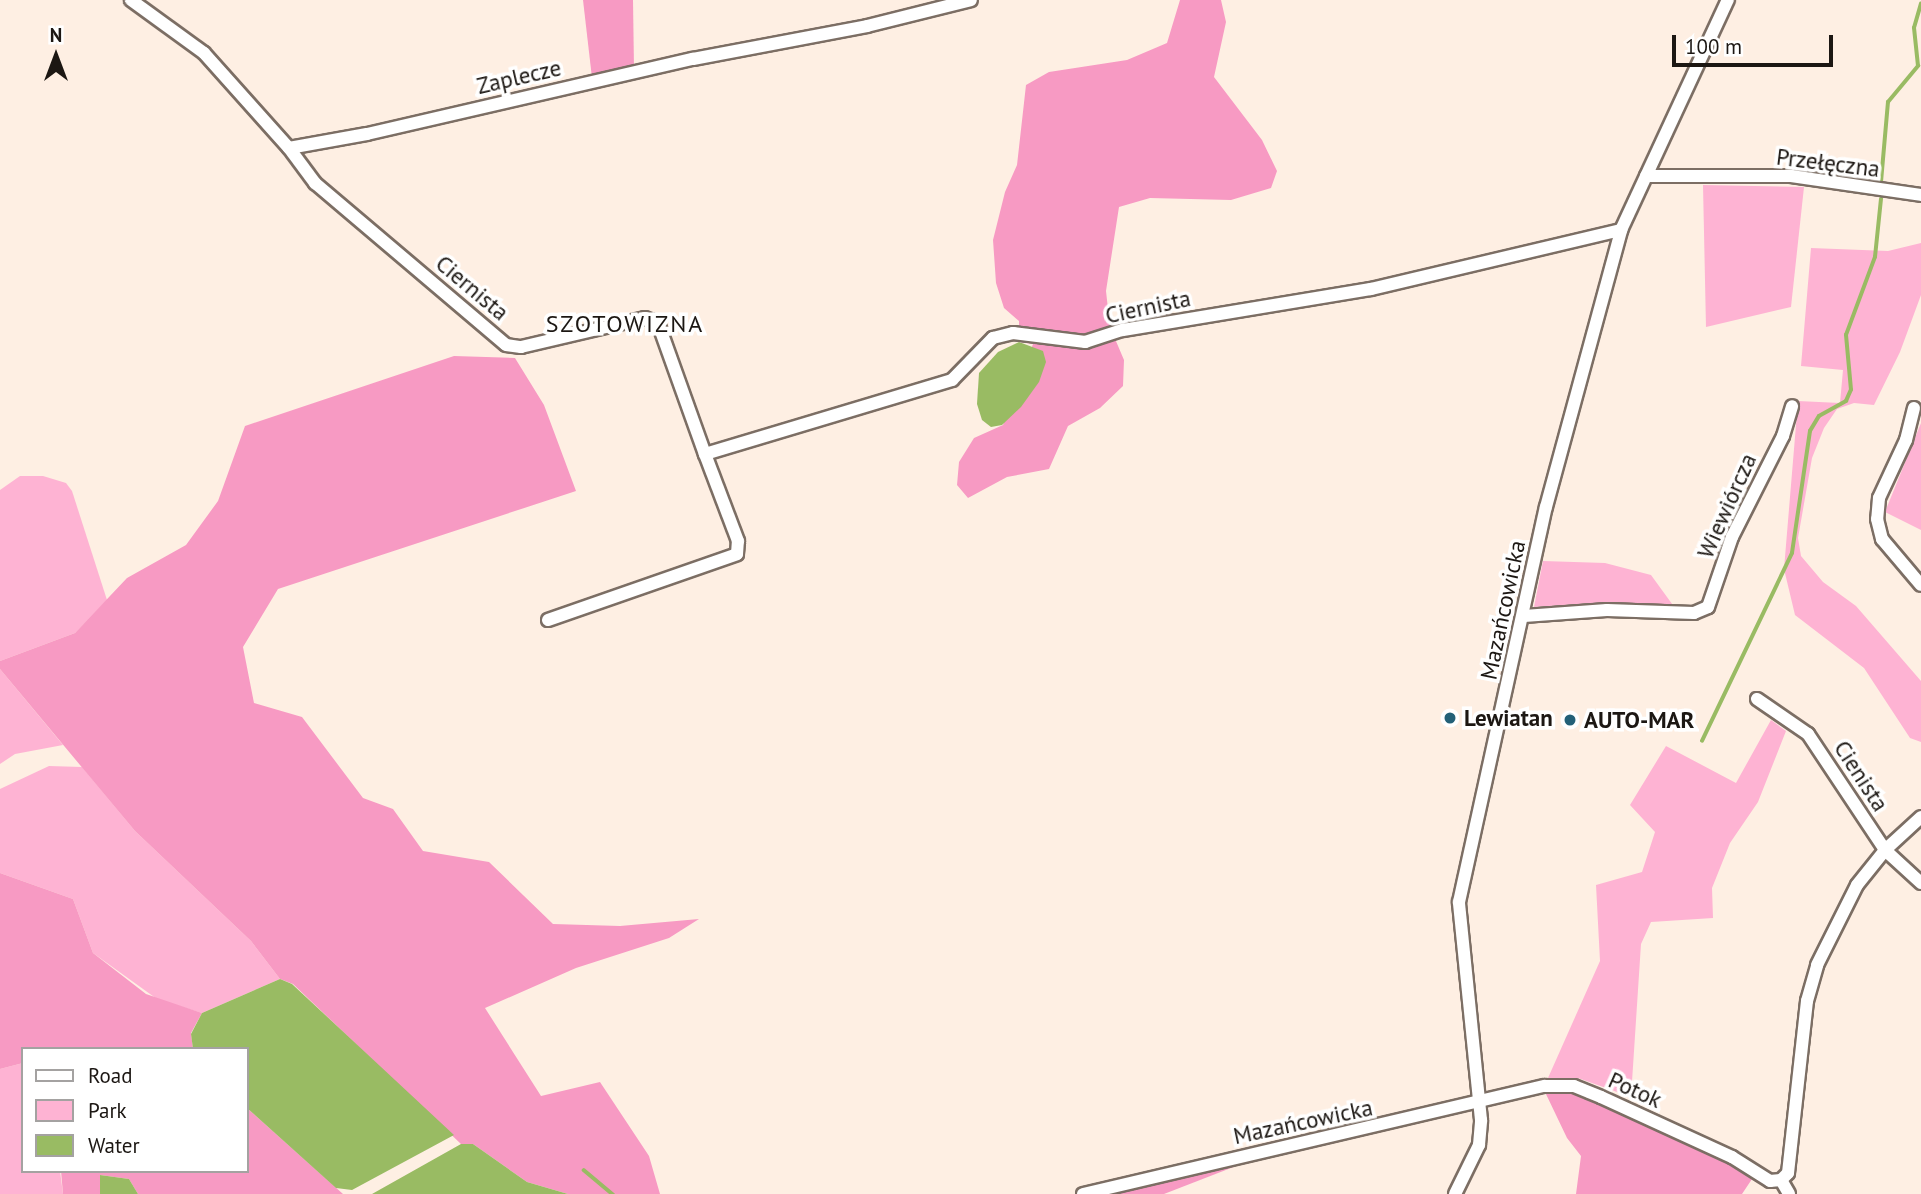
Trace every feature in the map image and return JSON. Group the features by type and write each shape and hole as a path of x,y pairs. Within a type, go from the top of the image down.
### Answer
{"street":[{"path":"131,0 204,53 289,148"},
{"name":"Zaplecze","path":"289,148 367,134 693,59 867,26 971,0"},
{"name":"Mazańcowicka","path":"1083,1194 1459,1110 1480,1101 1459,902 1546,507 1621,230 1728,0"},
{"name":"Ciernista","path":"289,148 315,183 506,345 521,347 645,318 658,323 738,541 737,554 548,620"},
{"name":"Przełęczna","path":"1646,176 1791,176 1921,195"},
{"name":"Ciernista","path":"705,454 952,380 993,338 1013,333 1085,342 1123,330 1371,289 1621,230"},
{"name":"Wiewiórcza","path":"1524,616 1606,610 1694,613 1708,607 1732,537 1783,436 1792,406"},
{"path":"1914,408 1906,440 1879,498 1877,519 1882,539 1921,585"},
{"name":"Cienista","path":"1758,699 1808,734 1885,850 1921,883"},
{"path":"1789,1194 1781,1180 1787,1173 1807,1001 1817,965 1857,886 1885,850 1921,817"},
{"name":"Potok","path":"1480,1101 1545,1086 1573,1086 1732,1157 1763,1178 1781,1180"},
{"path":"1455,1194 1479,1145 1480,1101"}],"green space":[{"path":"1703,185 1804,187 1791,307 1706,327"},
{"path":"1921,243 1921,295 1900,352 1874,405 1854,403 1837,409 1824,428 1812,458 1798,538 1801,556 1823,582 1856,606 1921,681 1921,742 1910,738 1864,668 1795,615 1784,569 1798,401 1840,403 1843,370 1801,366 1811,248 1888,251"},
{"path":"1921,423 1921,530 1885,512"},
{"path":"20,476 43,476 66,483 72,491 107,600 75,633 0,661 0,490"},
{"path":"1543,561 1605,563 1651,575 1675,608 1609,602 1534,607"},
{"path":"0,669 63,745 15,754 0,764"},
{"path":"1771,720 1786,731 1758,802 1730,843 1712,888 1713,918 1651,922 1641,944 1631,1097 1578,1078 1548,1078 1600,961 1596,885 1642,872 1655,832 1630,805 1666,746 1736,783"},
{"path":"49,766 82,767 135,831 251,941 280,979 202,1013 157,999 93,953 73,899 0,873 0,789"},
{"path":"21,1064 21,1173 60,1173 63,1194 0,1194 0,1069"}],"shaded area":[{"path":"583,0 633,0 634,69 592,78"},
{"path":"1180,0 1221,0 1226,22 1214,77 1262,140 1277,171 1271,188 1231,200 1150,198 1119,207 1106,291 1110,327 1124,360 1123,386 1100,408 1068,426 1049,469 1007,477 968,498 957,485 959,462 974,438 1003,425 1033,344 1019,342 1019,321 1004,308 996,283 993,240 1005,192 1017,165 1026,85 1049,72 1127,60 1167,43"},
{"path":"454,356 515,358 544,405 576,491 278,589 243,647 254,703 302,717 363,798 393,809 423,851 489,862 553,924 620,926 699,919 669,938 576,968 485,1008 541,1096 600,1082 649,1156 660,1194 568,1194 527,1182 473,1144 461,1144 293,984 280,979 251,941 135,831 0,669 0,661 75,633 127,578 186,545 218,501 245,426"},
{"path":"0,873 73,899 93,953 146,994 202,1013 191,1033 193,1047 21,1047 21,1064 0,1069"},
{"path":"1545,1092 1577,1094 1704,1149 1752,1179 1742,1194 1576,1194 1581,1156 1567,1138"},
{"path":"248,1109 343,1194 138,1194 129,1179 100,1175 100,1194 63,1194 61,1173 248,1173"},
{"path":"1249,1161 1164,1194 1108,1194"}],"water":[{"path":"1019,342 1043,351 1046,362 1039,382 1021,407 1002,425 991,427 982,420 977,404 979,373 998,352"},
{"path":"280,979 292,984 454,1135 352,1190 336,1188 248,1109 248,1047 193,1047 191,1034 202,1013"},
{"path":"461,1144 473,1144 527,1182 568,1194 372,1194"},
{"path":"100,1175 129,1179 138,1194 100,1194"}],"waterway":[{"path":"1881,182 1888,102 1918,66 1914,28 1921,4"},
{"path":"1702,741 1792,553 1810,431 1819,416 1846,401 1851,390 1846,335 1875,257 1881,199"},
{"path":"584,1170 613,1194"}],"place":[{"name":"Lewiatan","path":"1450,718"},
{"name":"AUTO-MAR","path":"1570,720"}],"district":[{"name":"SZOTOWIZNA","path":"625,324"}]}
